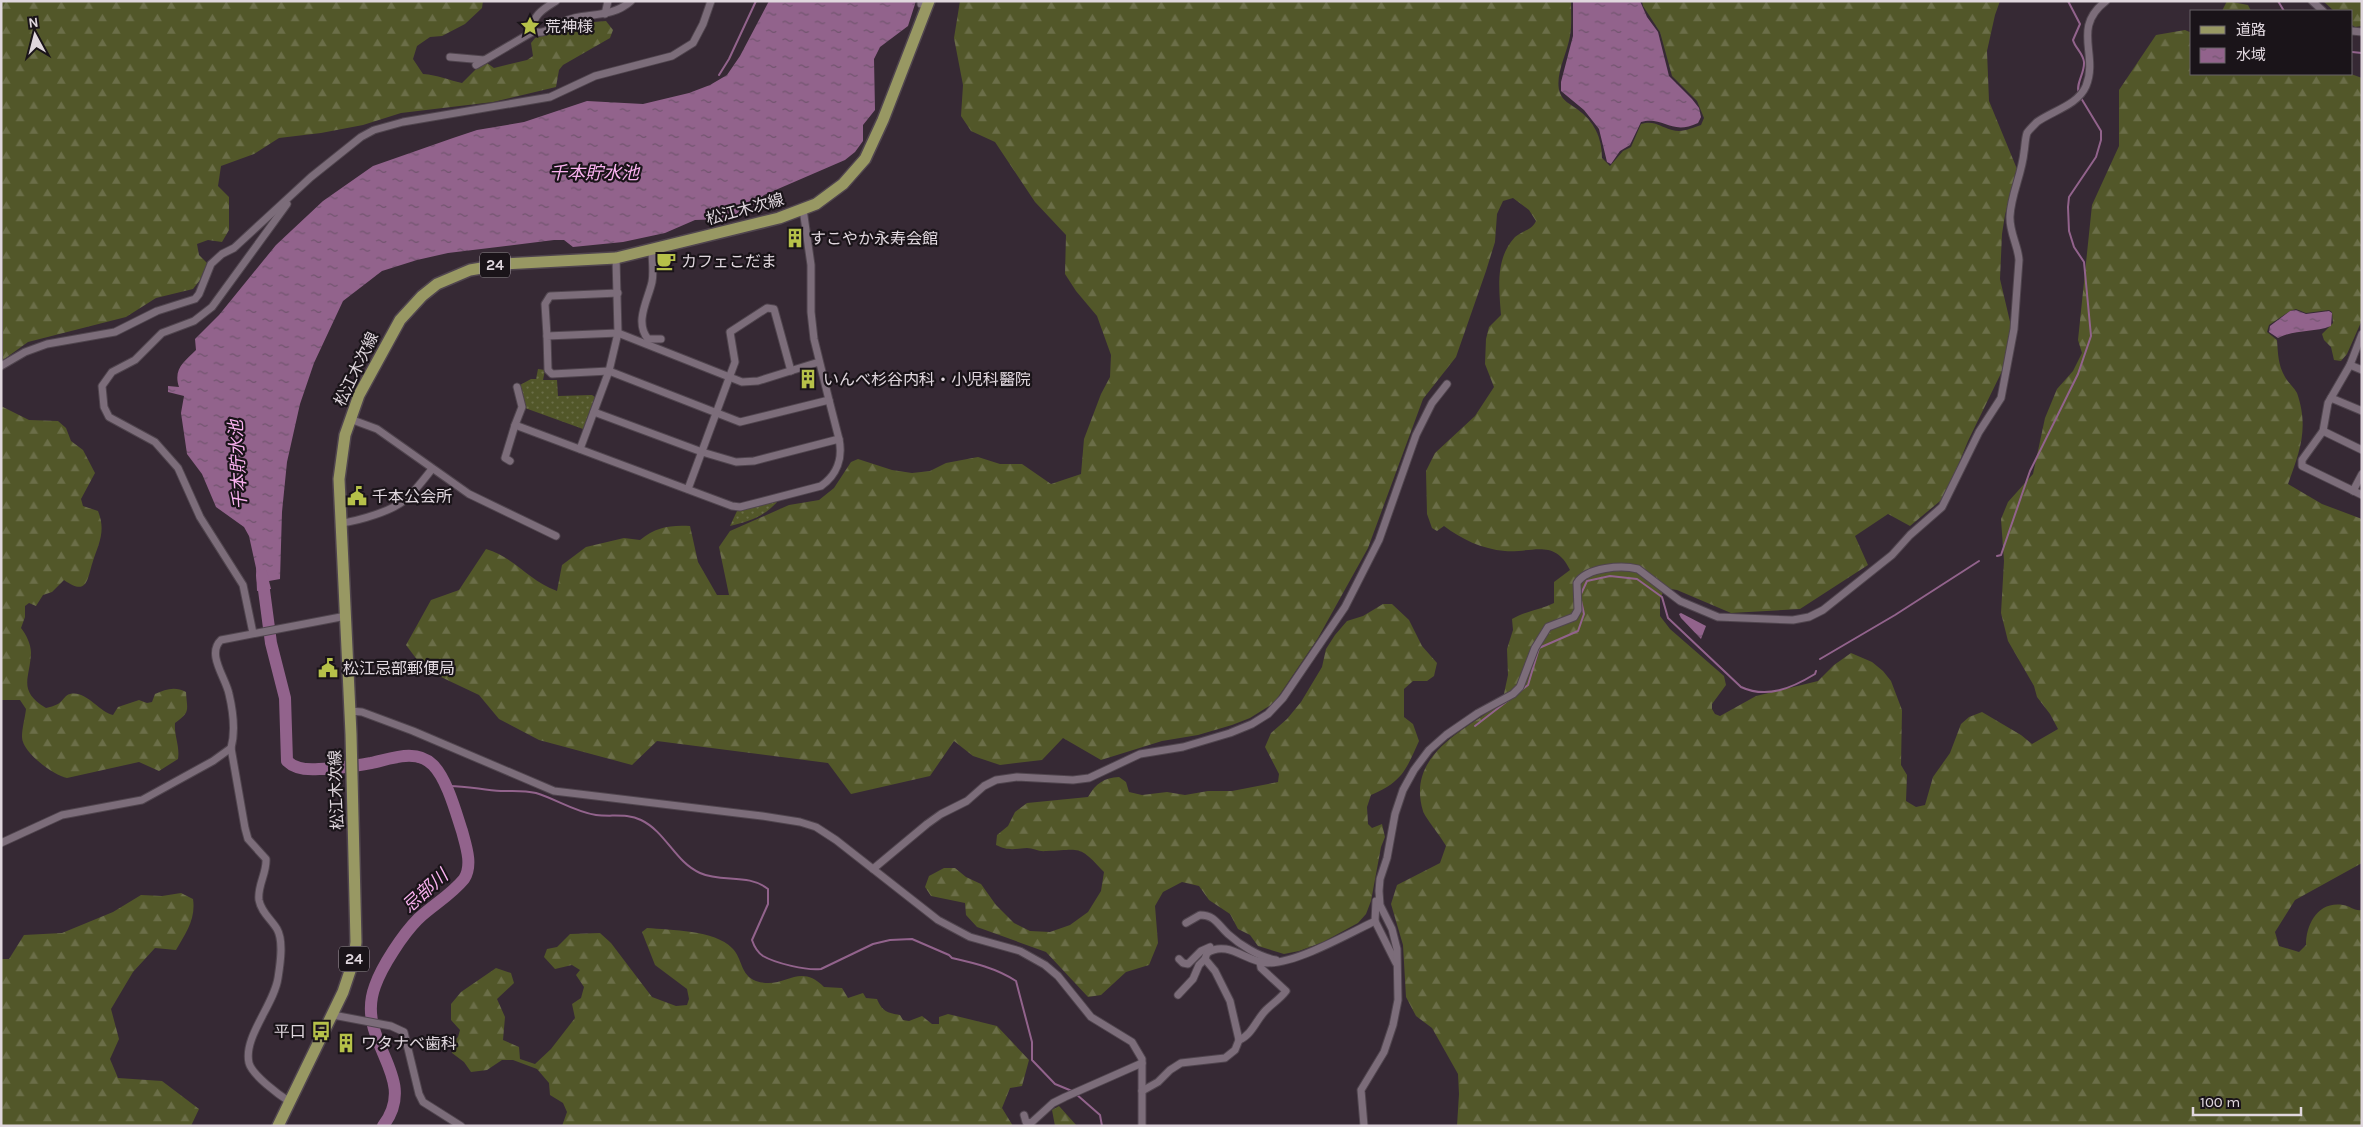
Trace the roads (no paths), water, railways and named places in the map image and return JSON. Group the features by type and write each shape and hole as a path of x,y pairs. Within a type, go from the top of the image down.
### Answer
{"main road":[{"name":"松江木次線","path":"278,1126 333,1015 349,978 356,942 350,711 340,463 350,420 359,395 400,320 422,296 437,284 455,275 488,266 616,258 779,218 804,209 833,192 865,159 887,112 924,2"}],"street":[{"path":"534,31 532,25 534,18 544,8 556,1"},
{"path":"605,14 608,1"},
{"path":"476,65 534,31 544,32 565,21 614,13 631,1"},
{"path":"1,366 47,344 115,332 157,311 195,299 199,294 211,264 222,254 234,248 296,191 361,137 374,130 403,122 550,96 595,76 679,54 693,44 703,24 711,1"},
{"path":"1364,1126 1361,1090 1384,1052 1393,1025 1399,988 1397,949 1392,929 1380,904 1380,880 1387,858 1395,814 1414,770 1429,750 1446,735 1478,713 1513,694 1520,687 1535,648 1545,631 1554,624 1574,618 1578,610 1576,583 1583,576 1609,569 1633,568 1646,575 1680,601 1718,617 1793,620 1809,617 1823,610 1892,555 1910,535 1942,507 1979,432 2001,398 2007,374 2014,328 2019,260 2018,249 2011,234 2010,215 2023,167 2027,134 2036,123 2079,95 2086,86 2089,66 2087,29 2090,18 2106,1"},
{"path":"2312,1 2323,10"},
{"path":"450,57 485,60"},
{"path":"255,633 243,585 200,517 178,468 155,442 109,417 104,407 102,386 112,372 135,360 162,333 194,321 212,307 296,191"},
{"path":"515,425 740,507 820,486 828,481 840,461 842,453 819,362 811,312 812,265 804,209"},
{"path":"652,250 652,281 645,301 642,322 648,339 661,339"},
{"path":"580,449 609,371 618,333 616,258"},
{"path":"618,293 550,296 545,304 549,372 609,371 716,414 745,422 829,400"},
{"path":"688,489 729,378 735,355 730,332 767,308 774,308 791,371"},
{"path":"548,336 618,333 729,378 751,382 819,362"},
{"path":"2362,334 2350,365 2328,403 2323,431 2302,460 2302,466 2362,495"},
{"path":"2350,365 2362,370"},
{"path":"873,869 927,824 941,814 967,801 984,786 996,780 1025,776 1073,780 1089,778 1140,754 1182,747 1230,733 1252,724 1268,714 1280,702 1302,672 1354,591 1379,540 1416,435 1432,403 1447,384"},
{"path":"510,461 505,458 505,451 522,406 517,387"},
{"path":"2331,398 2362,411"},
{"path":"594,412 702,452 727,460 745,463 839,440"},
{"path":"350,420 377,430 469,494 556,536"},
{"path":"2323,431 2362,450"},
{"path":"341,523 354,522 397,505 406,499 432,469"},
{"path":"2353,491 2362,474"},
{"path":"290,1102 257,1075 251,1069 248,1062 251,1040 276,989 280,941 276,928 260,906 259,891 266,859 248,839 231,748 234,735 229,691 217,660 216,648 221,640 346,616"},
{"path":"350,711 362,712 413,731 554,791 618,797 800,822 827,834 938,920 956,930 1020,951 1044,964 1058,976 1091,1017 1132,1042 1140,1053 1142,1063 1142,1126"},
{"path":"1,843 62,815 142,800 213,761 231,748"},
{"path":"1379,891 1376,896 1375,921 1398,967"},
{"path":"1186,923 1200,915 1213,918 1228,934 1258,954 1283,961"},
{"path":"1180,959 1183,963 1188,964 1201,951 1210,947 1226,948 1260,962 1291,960 1375,921"},
{"path":"1178,995 1193,979 1207,953 1217,948"},
{"path":"1142,1091 1158,1082 1170,1070 1181,1063 1229,1056 1235,1050 1239,1040 1228,995 1205,959"},
{"path":"1239,1040 1244,1038 1266,1010 1280,1000 1286,991 1261,968 1260,962"},
{"path":"333,1015 397,1028 404,1032 418,1094 423,1102 461,1126"},
{"path":"1024,1115 1026,1122 1031,1122 1053,1103 1142,1063"}],"water":[{"name":"千本貯水池","path":"769,1 916,1 908,26 880,47 874,59 875,110 863,125 863,141 855,152 845,160 764,195 744,213 722,219 695,220 665,233 623,242 573,247 564,240 554,240 448,253 382,271 343,301 314,363 300,404 287,462 282,512 280,579 269,581 271,589 257,591 256,568 249,536 244,527 216,507 202,474 187,454 181,413 184,396 168,392 168,386 179,387 177,375 184,362 196,350 195,339 219,315 276,245 323,201 373,166 477,130 524,122 587,101 643,104 689,93 710,85 727,75 740,56"},
{"path":"1573,1 1640,1 1647,17 1658,32 1669,76 1699,108 1701,117 1698,123 1674,127 1656,121 1641,122 1630,145 1620,151 1611,164 1607,162 1599,129 1584,110 1561,91 1561,82 1573,36"},
{"path":"2296,310 2306,314 2329,311 2332,313 2331,326 2318,330 2291,333 2278,338 2269,332 2270,326 2290,311"},
{"path":"1681,613 1706,626 1701,639 1681,618 1679,614"}],"waterway":[{"path":"719,75 729,59 756,1"},
{"path":"2068,1 2080,24 2073,40 2084,62 2078,86 2079,94"},
{"path":"2278,1 2283,10"},
{"path":"2353,52 2362,53"},
{"path":"1997,556 2001,555 2030,471 2078,374 2091,336 2084,262 2074,247 2069,231 2068,207 2069,197 2096,157 2101,140 2101,131 2081,98"},
{"path":"1820,659 1895,615 1979,561"},
{"name":"忌部川","path":"262,575 271,643 285,698 287,761 297,767 315,769 352,766 403,756 419,757 426,760 438,771 447,787 467,849 468,868 464,879 412,925 388,960 375,986 371,1006 373,1024 378,1042 392,1074 395,1091 393,1108 383,1126"},
{"path":"1475,726 1528,685 1539,648 1578,631 1584,614 1580,596 1587,581 1610,576 1637,579 1662,597 1668,618 1741,687 1760,692 1770,692 1806,679 1815,674 1816,671"},
{"path":"445,786 532,792 588,813 602,816 630,817 641,820 650,825 684,862 700,873 708,876 752,881 768,889 768,904 752,940 756,949 768,959 800,968 821,969 873,944 890,940 912,939 952,958 993,969 1016,981 1032,1042 1032,1060 1055,1084 1072,1091"},
{"path":"1076,1094 1100,1115 1102,1126"}],"place":[{"name":"荒神様","path":"530,26"},
{"name":"すこやか永寿会館","path":"795,238"},
{"name":"カフェこだま","path":"666,261"},
{"name":"いんべ杉谷内科・小児科醫院","path":"808,379"},
{"name":"千本公会所","path":"357,496"},
{"name":"松江忌部郵便局","path":"328,668"},
{"name":"平口","path":"321,1031"},
{"name":"ワタナベ歯科","path":"346,1043"}]}
